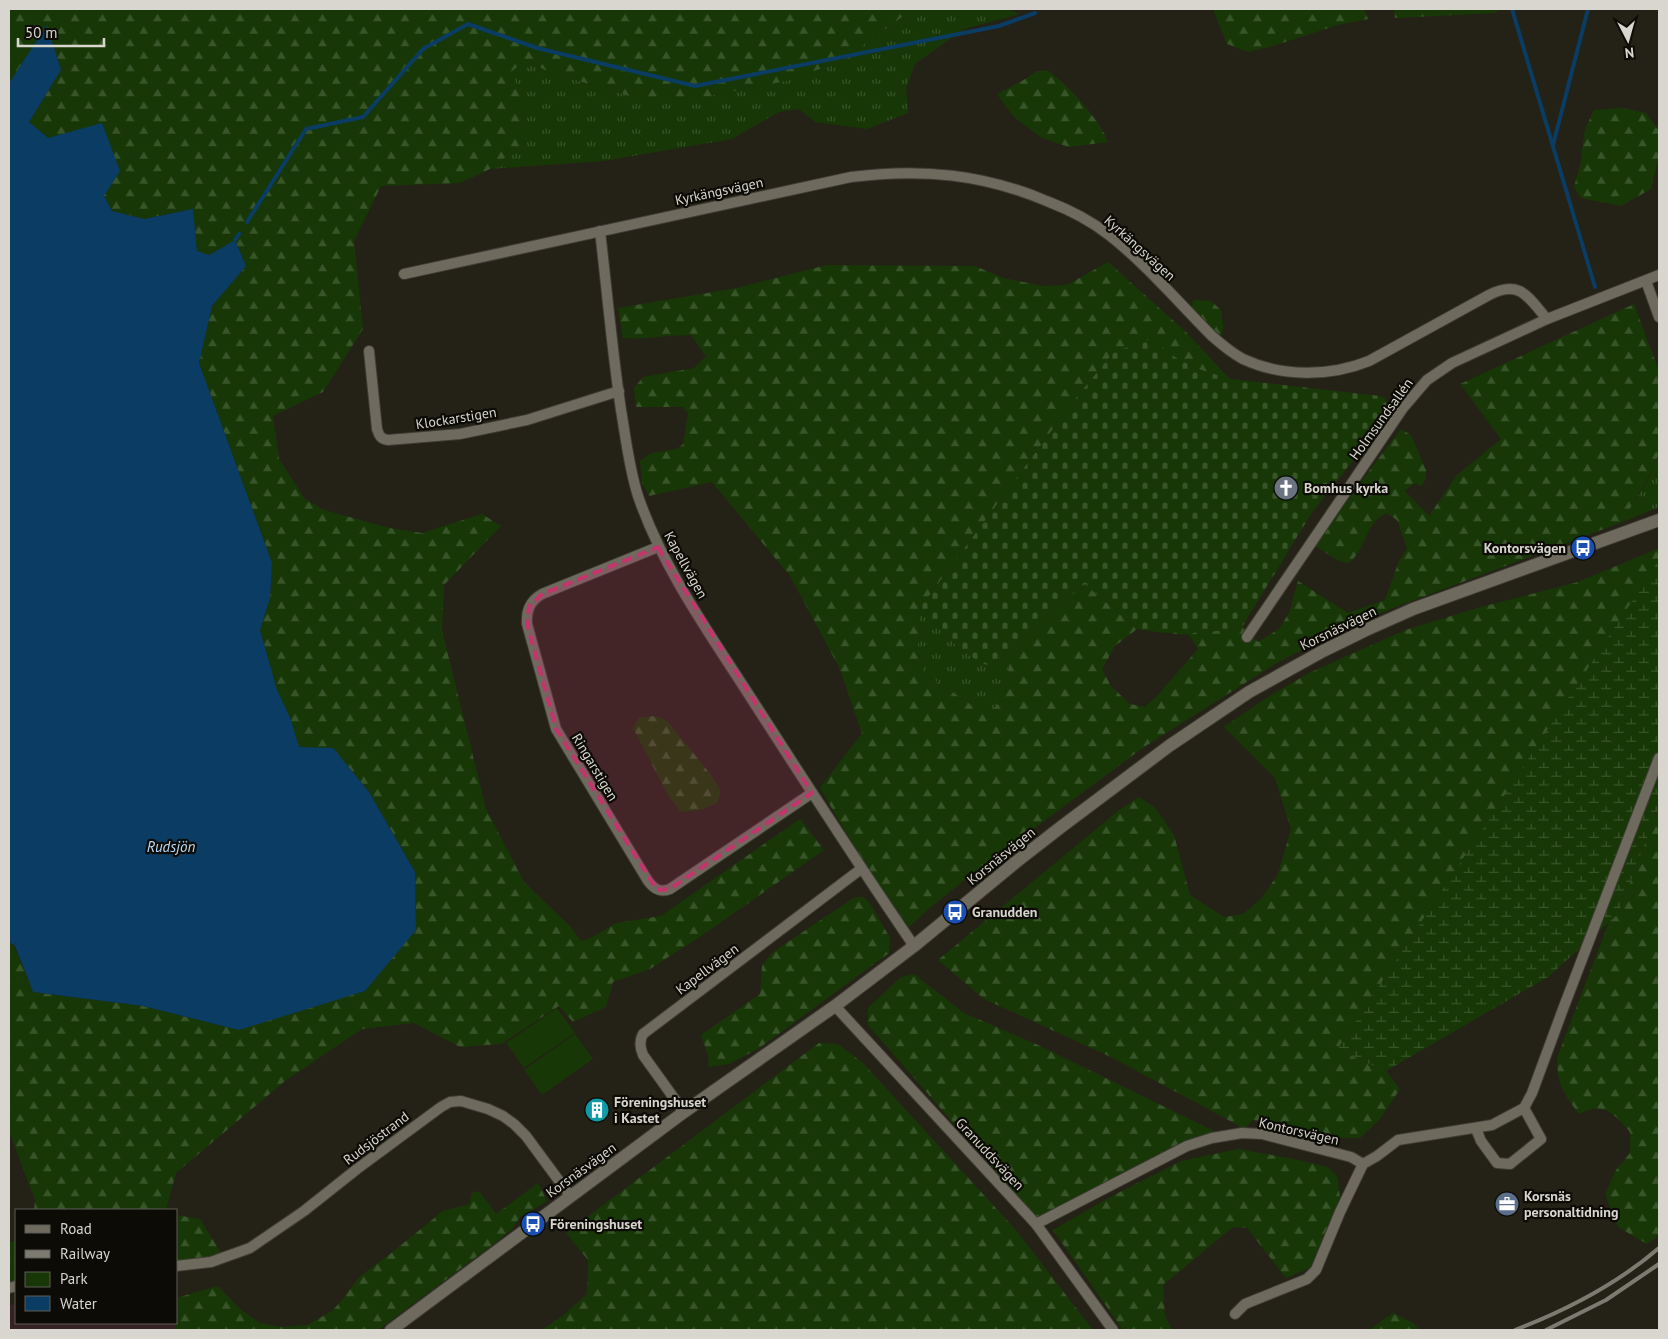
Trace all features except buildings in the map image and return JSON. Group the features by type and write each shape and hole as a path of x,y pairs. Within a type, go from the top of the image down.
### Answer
{"street":[{"name":"Kyrkängsvägen","path":"404,274 851,177 904,172 930,173 1002,184 1035,196 1079,216 1108,234 1134,257 1223,345 1242,358 1272,369 1289,372 1323,373 1358,366 1506,288 1520,290 1547,318"},
{"name":"Kapellvägen","path":"600,231 618,391 633,478 658,547 719,649 861,869 914,946"},
{"name":"Holmsundsallén","path":"1247,637 1403,408 1421,386 1452,363 1547,318 1659,275"},
{"path":"1646,281 1659,317"},
{"name":"Klockarstigen","path":"369,352 377,429 382,439 388,440 469,432 527,420 618,391"},
{"name":"Korsnäsvägen","path":"392,1330 684,1112 835,1006 914,946 1016,862 1169,746 1249,692 1323,651 1414,609 1659,520"},
{"name":"Ringarstigen","path":"658,547 542,594 532,601 527,616 527,624 556,729 648,881 657,890 670,889 812,793"},
{"path":"1236,1314 1245,1304 1282,1287 1308,1279 1316,1270 1351,1187 1363,1164 1398,1140 1492,1125 1524,1108 1532,1093 1659,758"},
{"name":"Kapellvägen","path":"684,1112 643,1055 640,1044 643,1034 861,869"},
{"name":"Granuddsvägen","path":"835,1006 1036,1224 1113,1330"},
{"name":"Rudsjöstrand","path":"178,1266 211,1262 250,1248 304,1211 441,1107 455,1101 488,1109 514,1124 552,1170 571,1197"},
{"path":"1476,1129 1497,1163 1510,1164 1541,1140 1524,1108"},
{"name":"Kontorsvägen","path":"1036,1224 1186,1146 1228,1135 1242,1133 1262,1134 1342,1155 1363,1164"}],"highlighted area":[{"path":"658,547 812,793 670,889 657,890 556,729 527,624 529,606 542,594"}],"shaded area":[{"path":"15,1304 15,1324 176,1324 176,1330 9,1330 9,1305"}],"green space":[{"path":"9,9 909,9 902,17 839,62 786,81 694,99 629,96 549,72 526,60 512,71 521,97 524,143 490,169 460,183 381,186 354,241 363,329 323,392 273,416 279,459 305,499 324,510 390,528 422,533 482,514 501,526 444,585 442,630 486,809 524,882 571,927 581,941 593,937 616,923 661,916 800,819 824,850 707,932 650,969 613,982 606,1007 573,1022 559,1006 501,1044 460,1047 414,1023 362,1029 285,1081 176,1173 166,1209 34,1209 35,1200 9,1131 9,942 14,946 33,992 143,1006 239,1030 416,929 415,872 369,792 333,749 299,748 291,720 277,691 260,630 270,598 272,563 199,363 212,306 246,266 235,240 209,255 197,251 193,209 144,219 112,211 104,196 48,138 29,122 61,70 47,26 9,83"},
{"path":"909,9 1006,9 1020,14 964,29 915,64 906,88 908,113 867,129 815,122 799,109 779,112 732,139 603,161 490,169 524,143 521,97 511,71 526,60 549,72 629,96 839,62 902,17"},
{"path":"1213,9 1364,9 1368,19 1338,25 1248,52 1227,44"},
{"path":"1394,9 1500,9 1495,13 1395,18"},
{"path":"1047,70 1064,83 1091,113 1108,142 1069,147 1042,138 1014,117 997,94 1035,72"},
{"path":"1623,108 1646,113 1659,131 1659,156 1651,189 1621,206 1581,198 1574,187 1580,165 1585,129 1594,110"},
{"path":"1108,262 1185,331 1230,379 1195,368 1175,357 1114,352 1079,394 920,608 917,652 925,674 976,708 994,708 1003,700 1008,679 1010,649 1085,584 1137,629 1115,646 1102,669 1111,686 1130,704 1145,707 1198,649 1189,635 1242,627 1258,642 1279,629 1289,613 1298,581 1348,613 1385,600 1399,561 1407,548 1397,520 1387,513 1376,520 1357,554 1349,563 1339,561 1315,546 1401,429 1411,435 1426,470 1426,479 1421,486 1414,483 1405,491 1429,516 1456,476 1501,439 1460,384 1634,304 1659,371 1659,454 1625,521 1401,605 1335,632 1275,664 1144,747 967,878 909,927 865,865 820,788 862,733 839,667 790,576 712,482 649,496 642,483 640,461 651,453 677,449 683,444 688,413 683,407 636,407 634,388 643,377 694,368 706,356 691,335 623,338 618,308 737,288 827,265 975,266 1003,278 1043,286 1067,285"},
{"path":"1193,300 1211,301 1221,310 1223,326 1221,337 1192,307"},
{"path":"1151,339 1175,357 1195,368 1230,379 1380,396 1385,398 1390,413 1311,514 1242,627 1189,635 1137,629 1085,584 990,666 980,662 952,641 920,608 1079,394 1114,352"},
{"path":"1659,454 1659,507 1625,521 1628,512 1645,485"},
{"path":"1659,548 1659,561 1337,1050 1386,1071 1400,1089 1379,1120 1360,1138 1330,1138 1281,1124 1253,1120 1245,1129 1113,1058 984,999 938,960 1118,811 1139,797 1155,808 1174,835 1190,895 1224,917 1243,914 1261,899 1278,874 1291,829 1275,778 1224,727 1265,699 1309,673 1408,629 1481,607 1578,582"},
{"path":"1659,560 1659,807 1618,914 1548,977 1386,1071 1337,1050"},
{"path":"920,608 961,650 990,666 1010,649 1008,679 1003,700 994,708 976,708 925,674 917,652"},
{"path":"659,717 668,722 712,776 721,791 717,803 701,810 681,812 669,797 633,728 639,718"},
{"path":"1659,807 1659,1235 1647,1244 1618,1227 1605,1194 1616,1170 1630,1153 1630,1132 1608,1111 1596,1109 1579,1114 1562,1089 1557,1058 1609,922 1618,914"},
{"path":"855,897 864,897 871,905 890,938 889,953 758,1049 729,1064 709,1067 708,1055 701,1035 760,994 762,966 773,952"},
{"path":"914,974 964,1013 1038,1045 1214,1131 1174,1146 1036,1218 868,1025 868,1008 901,977"},
{"path":"557,1008 575,1033 524,1068 506,1043"},
{"path":"575,1034 593,1059 542,1095 524,1070"},
{"path":"819,1043 838,1044 863,1063 1015,1229 1093,1330 542,1330 565,1314 587,1294 588,1260 566,1233"},
{"path":"1238,1149 1328,1167 1337,1177 1340,1197 1310,1268 1286,1278 1247,1228 1233,1227 1163,1285 1165,1316 1172,1330 1123,1330 1053,1230 1114,1195 1181,1161"},
{"path":"538,1183 547,1201 520,1217 512,1229 499,1240 378,1330 176,1330 176,1324 178,1324 178,1297 218,1286 240,1309 260,1323 280,1327 307,1325 332,1311 359,1277 443,1211 470,1204 471,1193 479,1191 496,1214"},
{"path":"178,1215 200,1219 223,1256 178,1263"},
{"path":"9,1242 15,1242 15,1281 9,1282"},
{"path":"1393,1313 1413,1323 1420,1330 1369,1330"}],"water":[{"name":"Rudsjön","path":"47,25 61,70 29,122 48,138 102,123 120,171 104,196 112,211 144,219 193,209 197,251 209,255 235,240 246,266 212,306 199,363 272,563 270,598 260,630 277,690 291,720 299,747 333,748 369,792 415,872 416,930 365,991 239,1030 143,1006 33,992 15,946 9,942 9,83"}],"waterway":[{"path":"1512,9 1595,287"},
{"path":"1553,145 1588,9"},
{"path":"247,222 306,129 363,117 423,49 468,24 537,48 695,86 999,26 1035,13"},
{"path":"235,240 239,234"}],"railway":[{"path":"1515,1330 1554,1314 1591,1295 1626,1273 1659,1248"},
{"path":"1546,1330 1606,1300 1659,1264"}],"place":[{"name":"Bomhus kyrka","path":"1286,488"},
{"name":"Kontorsvägen","path":"1583,548"},
{"name":"Granudden","path":"955,912"},
{"name":"Föreningshuset i Kastet","path":"597,1110"},
{"name":"Korsnäs personaltidning","path":"1507,1204"},
{"name":"Föreningshuset","path":"533,1224"}]}
